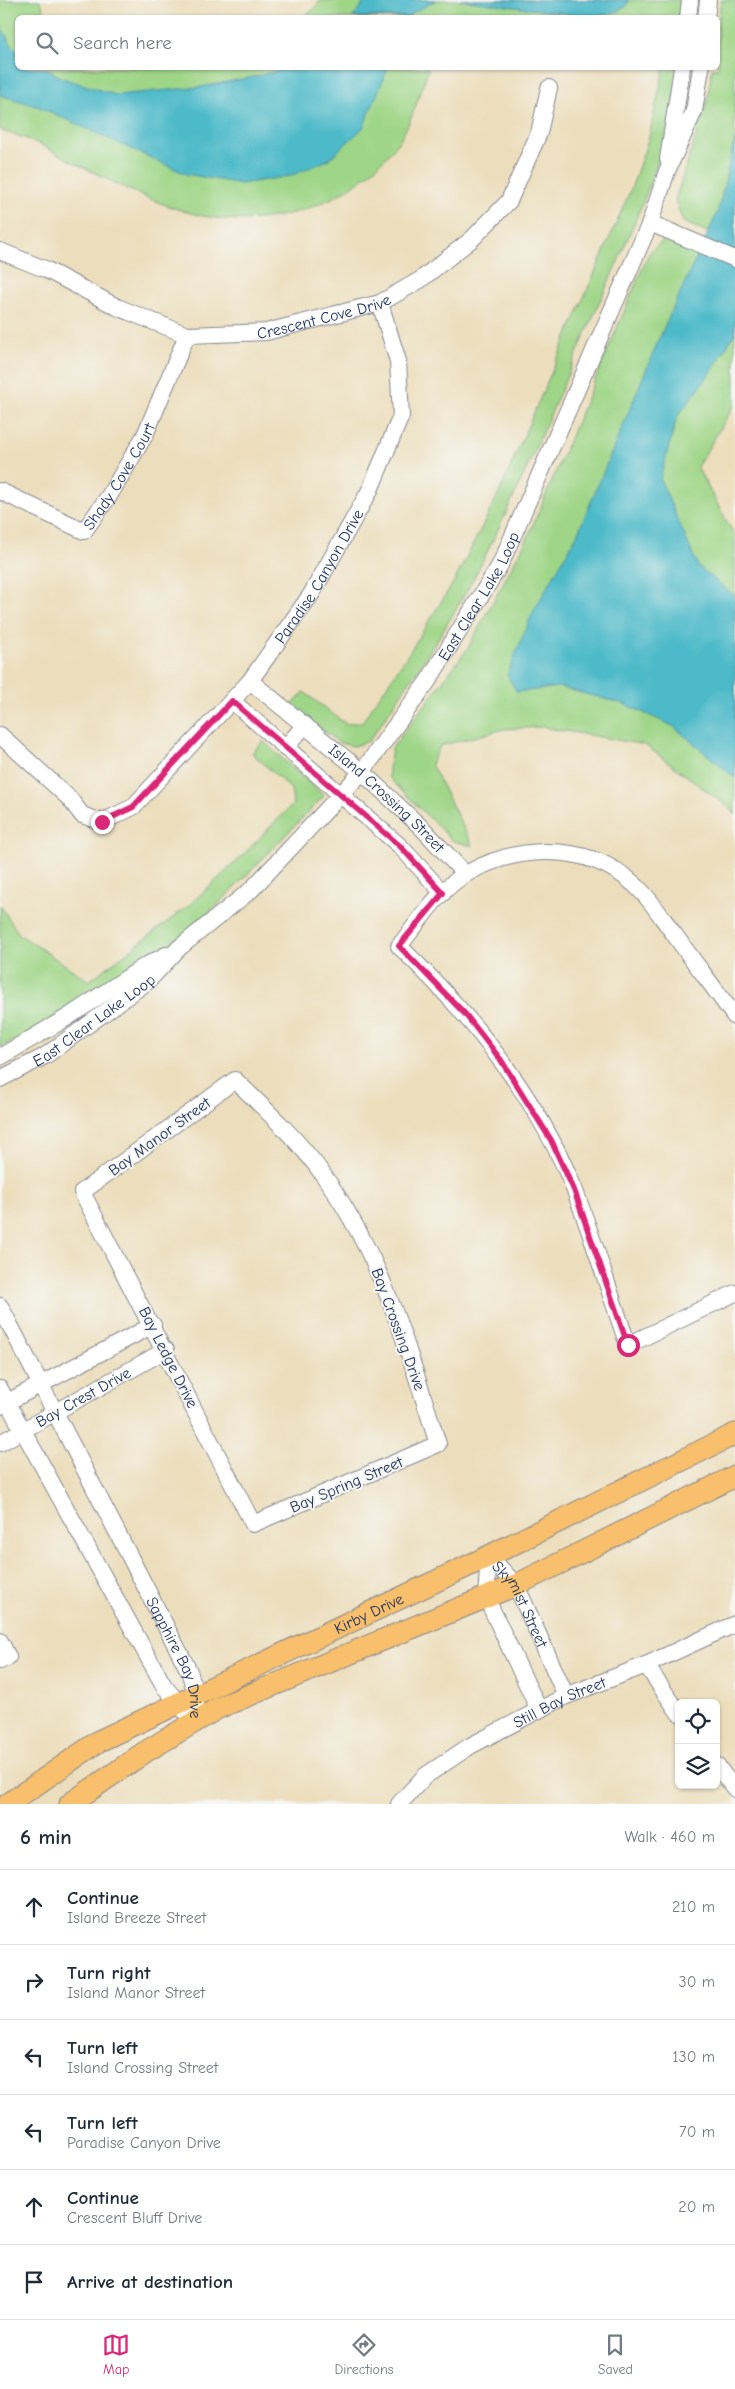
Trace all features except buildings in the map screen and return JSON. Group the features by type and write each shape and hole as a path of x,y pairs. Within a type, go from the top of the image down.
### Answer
{"main road":[{"name":"Kirby Drive","path":"8,1804 99,1741 489,1556 735,1434"},
{"name":"Kirby Drive","path":"70,1804 145,1752 218,1708 516,1585 735,1476"}],"street":[{"path":"688,15 690,0"},
{"path":"706,15 708,0"},
{"name":"East Clear Lake Loop","path":"667,171 670,137 682,70"},
{"name":"East Clear Lake Loop","path":"0,1079 44,1056 148,981 180,948 252,890 362,772 428,681 500,564 650,223 667,171 694,111 701,70"},
{"name":"Crescent Cove Drive","path":"0,251 47,270 117,307 187,335 266,332 380,303 420,280 472,239 509,200 539,133 549,88"},
{"path":"650,223 735,259"},
{"name":"Paradise Canyon Drive","path":"0,734 69,798 82,815 102,822 133,807 250,681 312,593 370,490 401,416 398,361 380,303"},
{"name":"Shady Cove Court","path":"0,491 84,531 109,496 145,435 187,335"},
{"name":"Island Crossing Street","path":"250,681 362,772 423,829 465,874"},
{"name":"Island Crossing Street","path":"232,701 400,846 443,893"},
{"path":"286,748 305,725"},
{"path":"735,1017 644,895 613,869 592,859 570,853 550,851 508,856 465,874 443,893 399,946 465,1014 501,1060 542,1124 574,1190 628,1345 735,1292"},
{"name":"East Clear Lake Loop","path":"0,1057 68,1017 145,966 180,948"},
{"name":"Bay Manor Street","path":"82,1192 235,1080"},
{"name":"Bay Crossing Drive","path":"235,1080 292,1137 316,1165 344,1206 367,1246 395,1309 438,1444"},
{"name":"Bay Ledge Drive","path":"82,1192 153,1324 253,1524"},
{"name":"Sapphire Bay Drive","path":"0,1306 39,1385 190,1671 196,1694 196,1721"},
{"name":"Bay Crest Drive","path":"2,1400 39,1385 153,1324"},
{"name":"Bay Crest Drive","path":"0,1443 166,1350"},
{"name":"Sapphire Bay Drive","path":"2,1400 22,1431 164,1686 177,1704 196,1721"},
{"name":"Bay Spring Street","path":"253,1524 438,1444"},
{"name":"Skymist Street","path":"489,1556 516,1585 566,1696"},
{"name":"Skymist Street","path":"489,1556 486,1597 539,1710"},
{"name":"Still Bay Street","path":"399,1804 425,1776 470,1746 566,1696 646,1665 735,1624"},
{"path":"0,1640 4,1659"},
{"path":"646,1665 675,1707"},
{"path":"720,1770 735,1789"}],"green space":[{"path":"0,0 40,0 45,15 15,15 15,70 428,70 404,133 380,163 359,182 334,197 308,208 280,216 252,219 223,219 180,210 110,181 34,142 0,130"},
{"path":"321,0 683,0 682,15 306,15 313,10"},
{"path":"721,0 735,0 735,244 683,222 675,200 707,102 712,70 720,70 719,15"},
{"path":"664,70 678,70 666,132 646,195 534,452 487,552 446,625 369,741 354,746 339,743 292,705 304,692 346,724 362,722 455,580 499,493 631,189 649,137"},
{"path":"666,238 735,269 735,404 697,467 735,536 735,815 732,810 645,745 542,727 504,729 440,746 431,764 473,846 453,841 388,777 392,748 468,648 527,539 649,253"},
{"path":"263,741 324,796 199,924 35,1029 0,1048 0,905 19,934 89,981 187,907 237,861 293,804 291,789 252,753"}],"water":[{"path":"366,0 436,0 411,15 355,15"},
{"path":"459,0 629,0 626,7 608,15 578,15"},
{"path":"0,25 15,48 15,70 48,70 62,78 116,95 201,87 280,70 387,70 363,128 328,160 290,176 241,184 186,174 39,107 0,95"},
{"path":"735,139 735,333 712,371 677,417 660,479 698,566 735,596 735,778 673,726 624,704 559,687 517,692 507,675 532,614 577,535 662,332 718,211"}],"route":[{"path":"102,822 133,807 232,701 400,846 443,893 399,946 430,975 465,1014 501,1060 528,1100 551,1140 574,1190 628,1345"}]}
